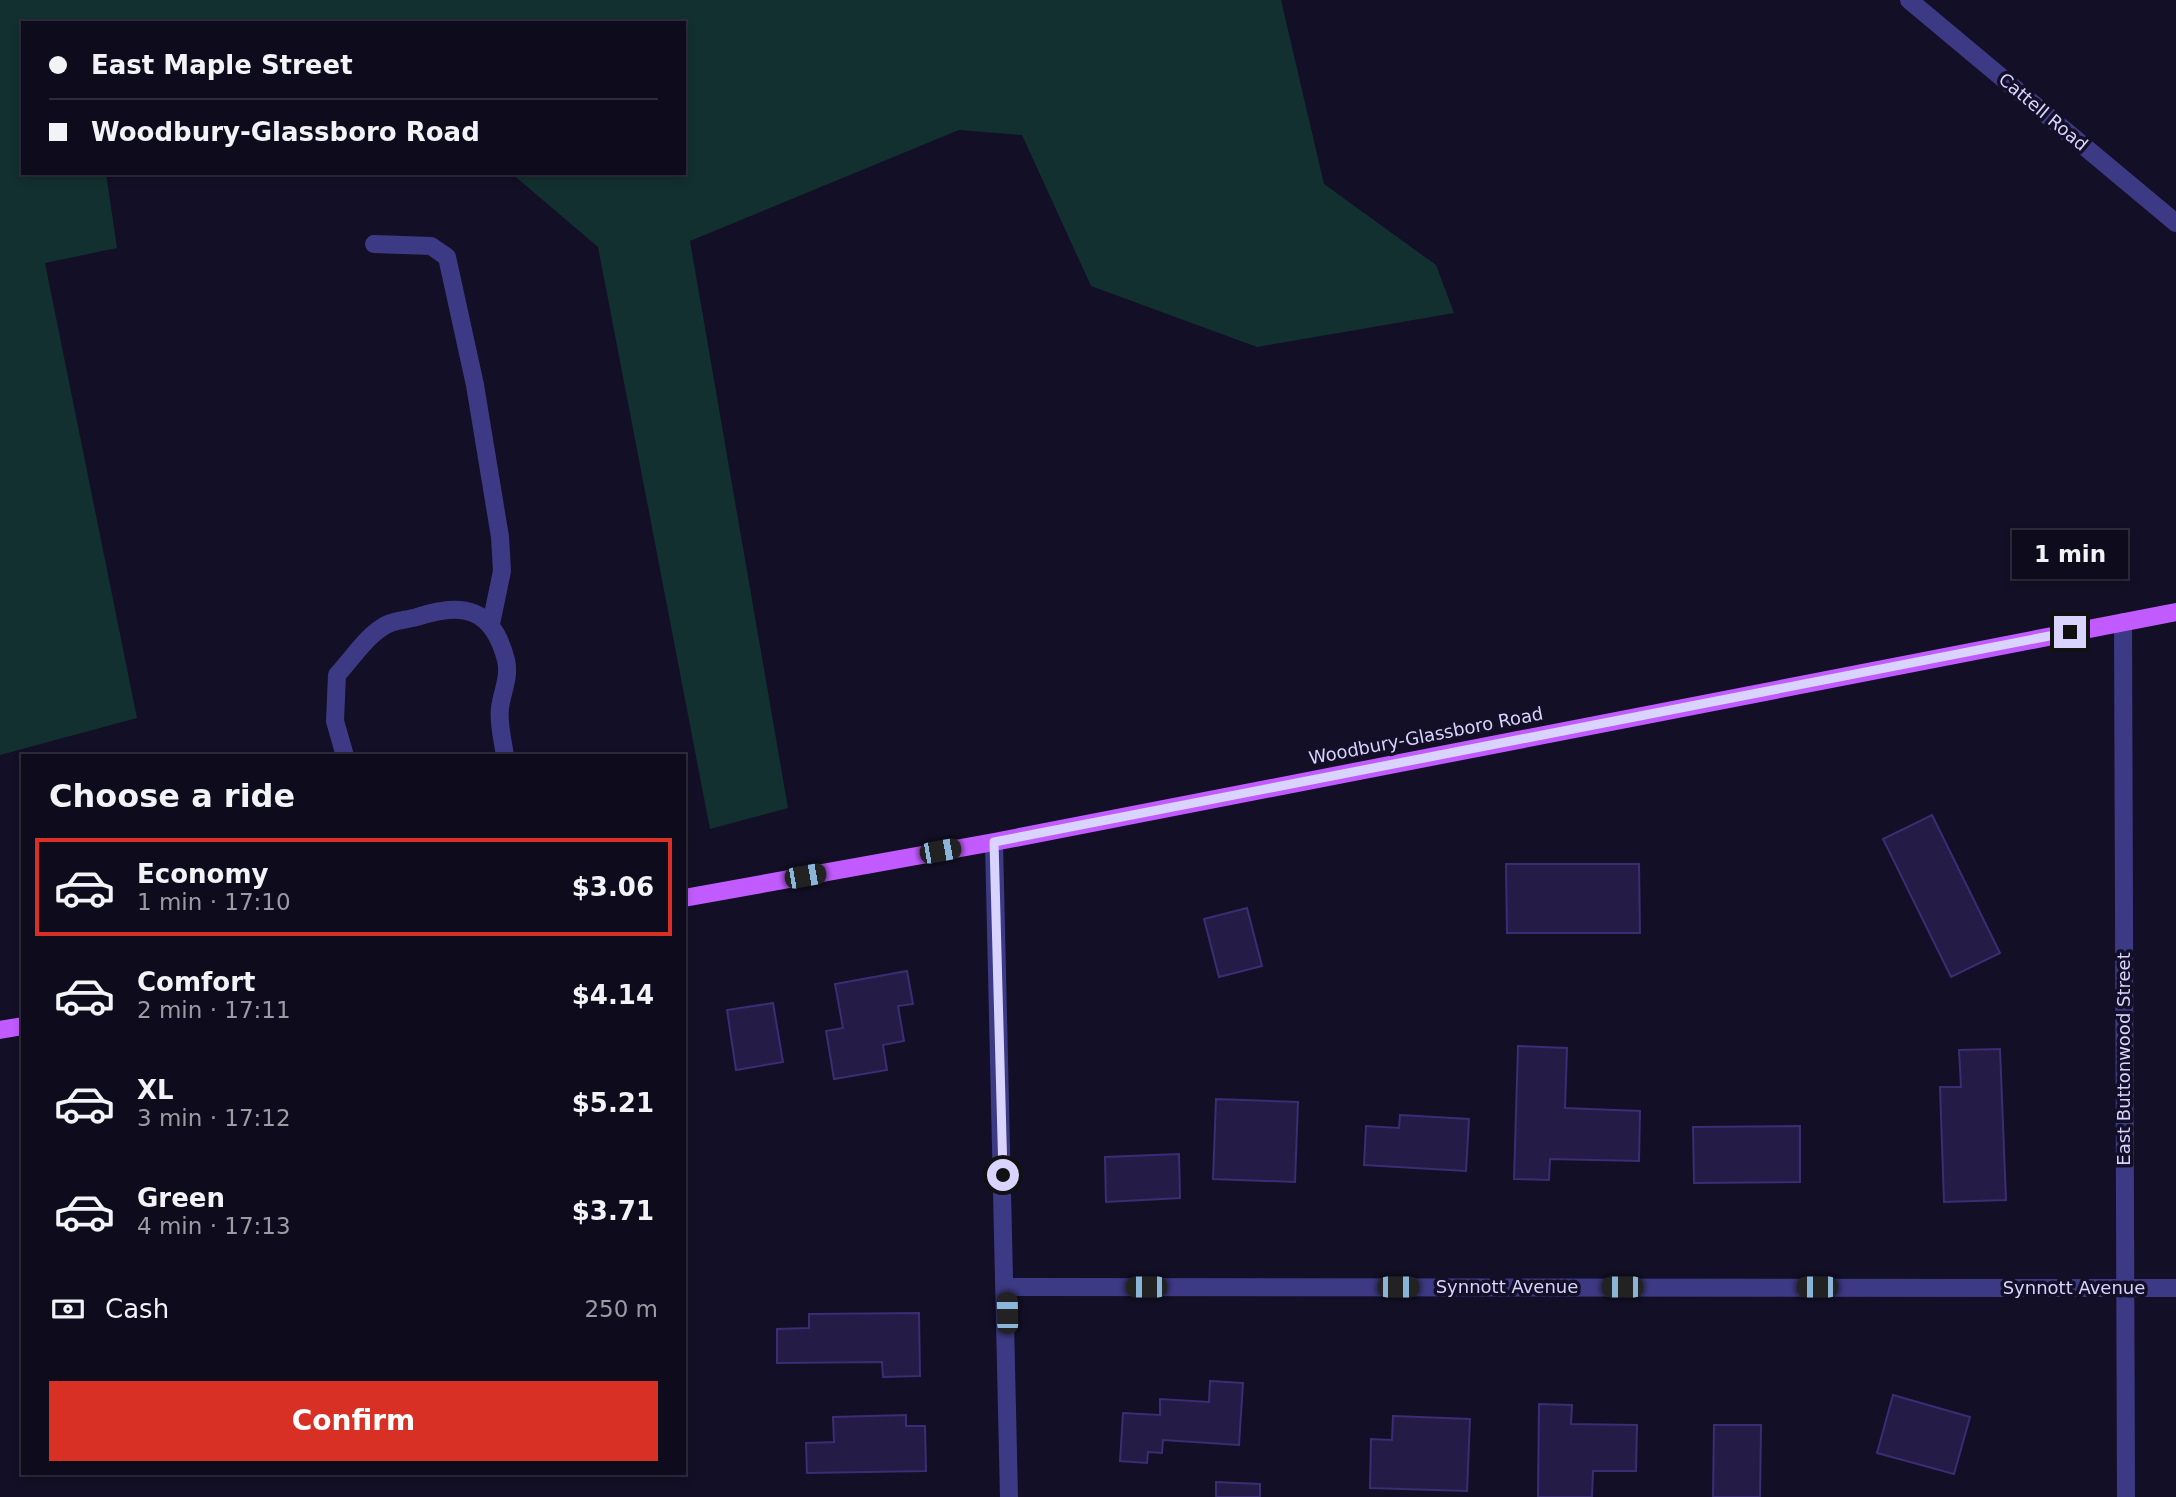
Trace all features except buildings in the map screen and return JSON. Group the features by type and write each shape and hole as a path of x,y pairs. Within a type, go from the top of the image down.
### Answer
{"main road":[{"name":"Woodbury-Glassboro Road","path":"686,898 994,842 2176,612"},
{"path":"0,1030 21,1026"}],"street":[{"name":"Cattell Road","path":"1909,0 2176,223"},
{"path":"374,244 431,246 447,257 475,385 499,537 502,571 491,624"},
{"path":"344,754 335,721 337,675 386,625 441,609 470,610 491,624 507,663 506,687 500,709 505,754"},
{"name":"East Buttonwood Street","path":"2123,622 2126,1497"},
{"path":"994,842 1009,1497"},
{"name":"Synnott Avenue","path":"1006,1287 2176,1288"}],"green space":[{"path":"0,0 1281,0 1324,184 1436,265 1454,313 1257,347 1091,286 1022,135 959,130 690,241 788,808 710,829 598,247 513,175 686,175 686,21 21,21 21,175 106,175 117,248 45,263 137,718 0,755"}],"route":[{"path":"1003,1175 994,842 2070,632"}]}
